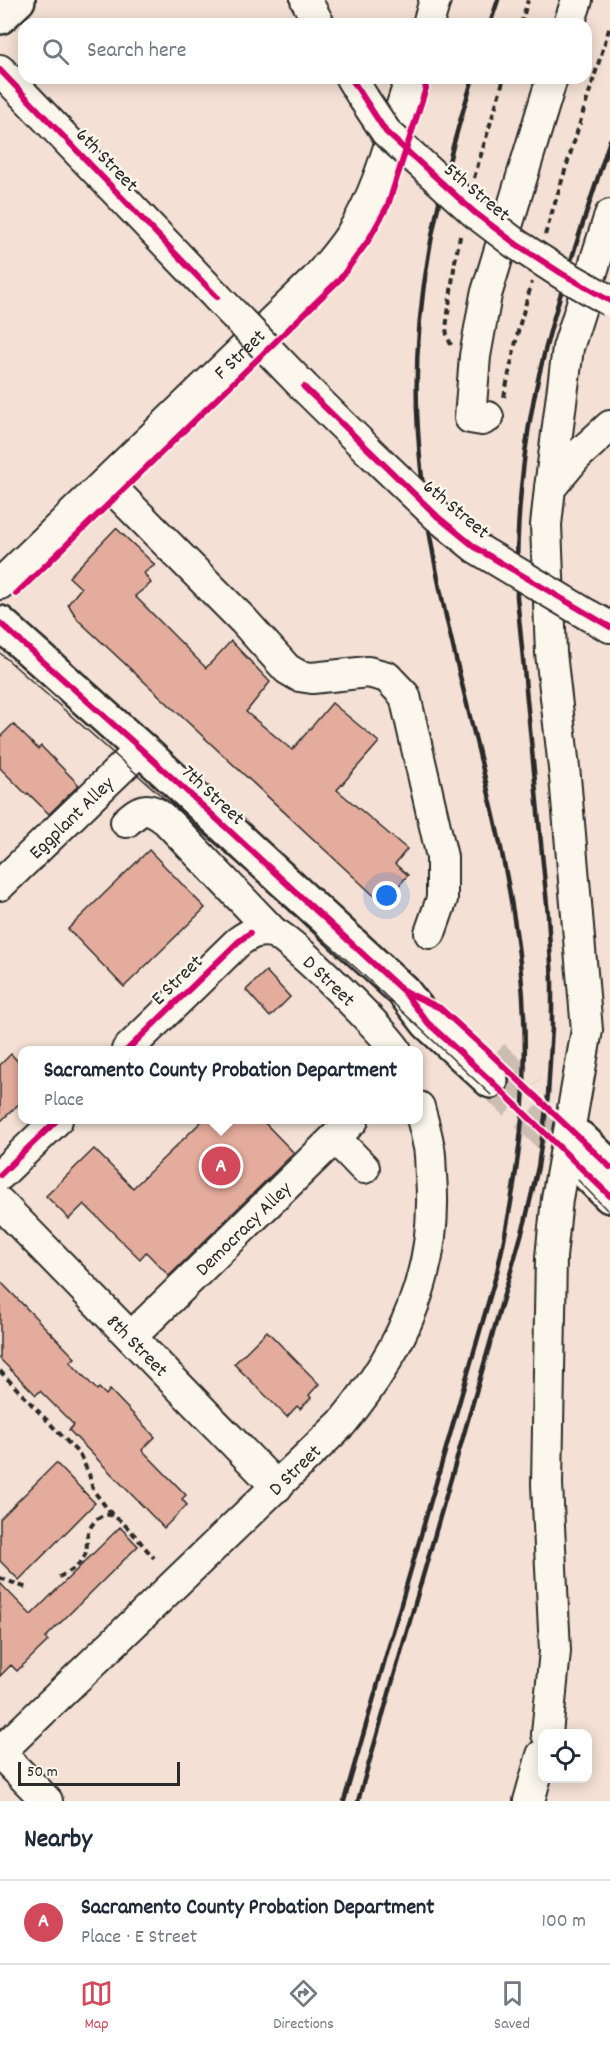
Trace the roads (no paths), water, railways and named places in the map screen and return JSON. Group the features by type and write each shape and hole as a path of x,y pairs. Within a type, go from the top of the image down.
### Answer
{"main road":[{"path":"0,17 18,0"},
{"name":"7th Street","path":"0,623 141,749 403,991 428,1023 492,1068"},
{"path":"590,1157 610,1196"}],"street":[{"path":"306,0 316,18"},
{"path":"430,18 435,0"},
{"path":"571,18 577,0"},
{"name":"6th Street","path":"0,70 304,387 438,517 476,548 599,621"},
{"name":"F Street","path":"0,584 316,279 334,257 353,231 367,205 409,84"},
{"path":"488,417 482,420 470,418 467,344 489,284 550,84"},
{"name":"5th Street","path":"358,88 386,132 474,212 516,244 610,301"},
{"path":"547,1729 555,1651 547,1484 551,1257 557,1199 587,1030 565,777 551,653 546,525 568,348 610,215"},
{"path":"550,488 608,423"},
{"path":"106,482 244,621 287,669 299,676 312,678 368,672 387,677 405,696 442,857 442,899 430,933"},
{"name":"Eggplant Alley","path":"0,885 141,749"},
{"name":"D Street","path":"126,822 141,810 148,810 166,820 261,933 283,937 299,950 393,1046"},
{"name":"E Street","path":"131,1046 238,942 261,933"},
{"name":"D Street","path":"0,1752 277,1487 342,1423 366,1394 405,1327 427,1260 433,1220 429,1144 423,1122"},
{"path":"0,1175 52,1124"},
{"path":"344,1129 364,1167"},
{"name":"Democracy Alley","path":"131,1336 344,1129"},
{"name":"8th Street","path":"0,1203 277,1487"},
{"path":"0,1752 47,1801"},
{"path":"529,1801 538,1771"}],"tunnel":[{"path":"493,1056 529,1090"},
{"path":"491,1081 579,1165"}],"tram line":[{"path":"0,653 356,968 491,1095"},
{"path":"578,1180 610,1213"}],"railway":[{"path":"492,18 498,0"},
{"path":"344,1801 497,1272 512,1194 522,1119 525,1042 523,1003 520,963 510,896 497,830 435,565 424,498 418,431 418,341 422,296 438,208 471,84"},
{"path":"358,1801 525,1222 538,1167 548,1095 552,981 548,915 517,597 520,497 529,423 541,365 610,140"}],"place":[{"name":"Sacramento County Probation Department","path":"221,1166"}]}
